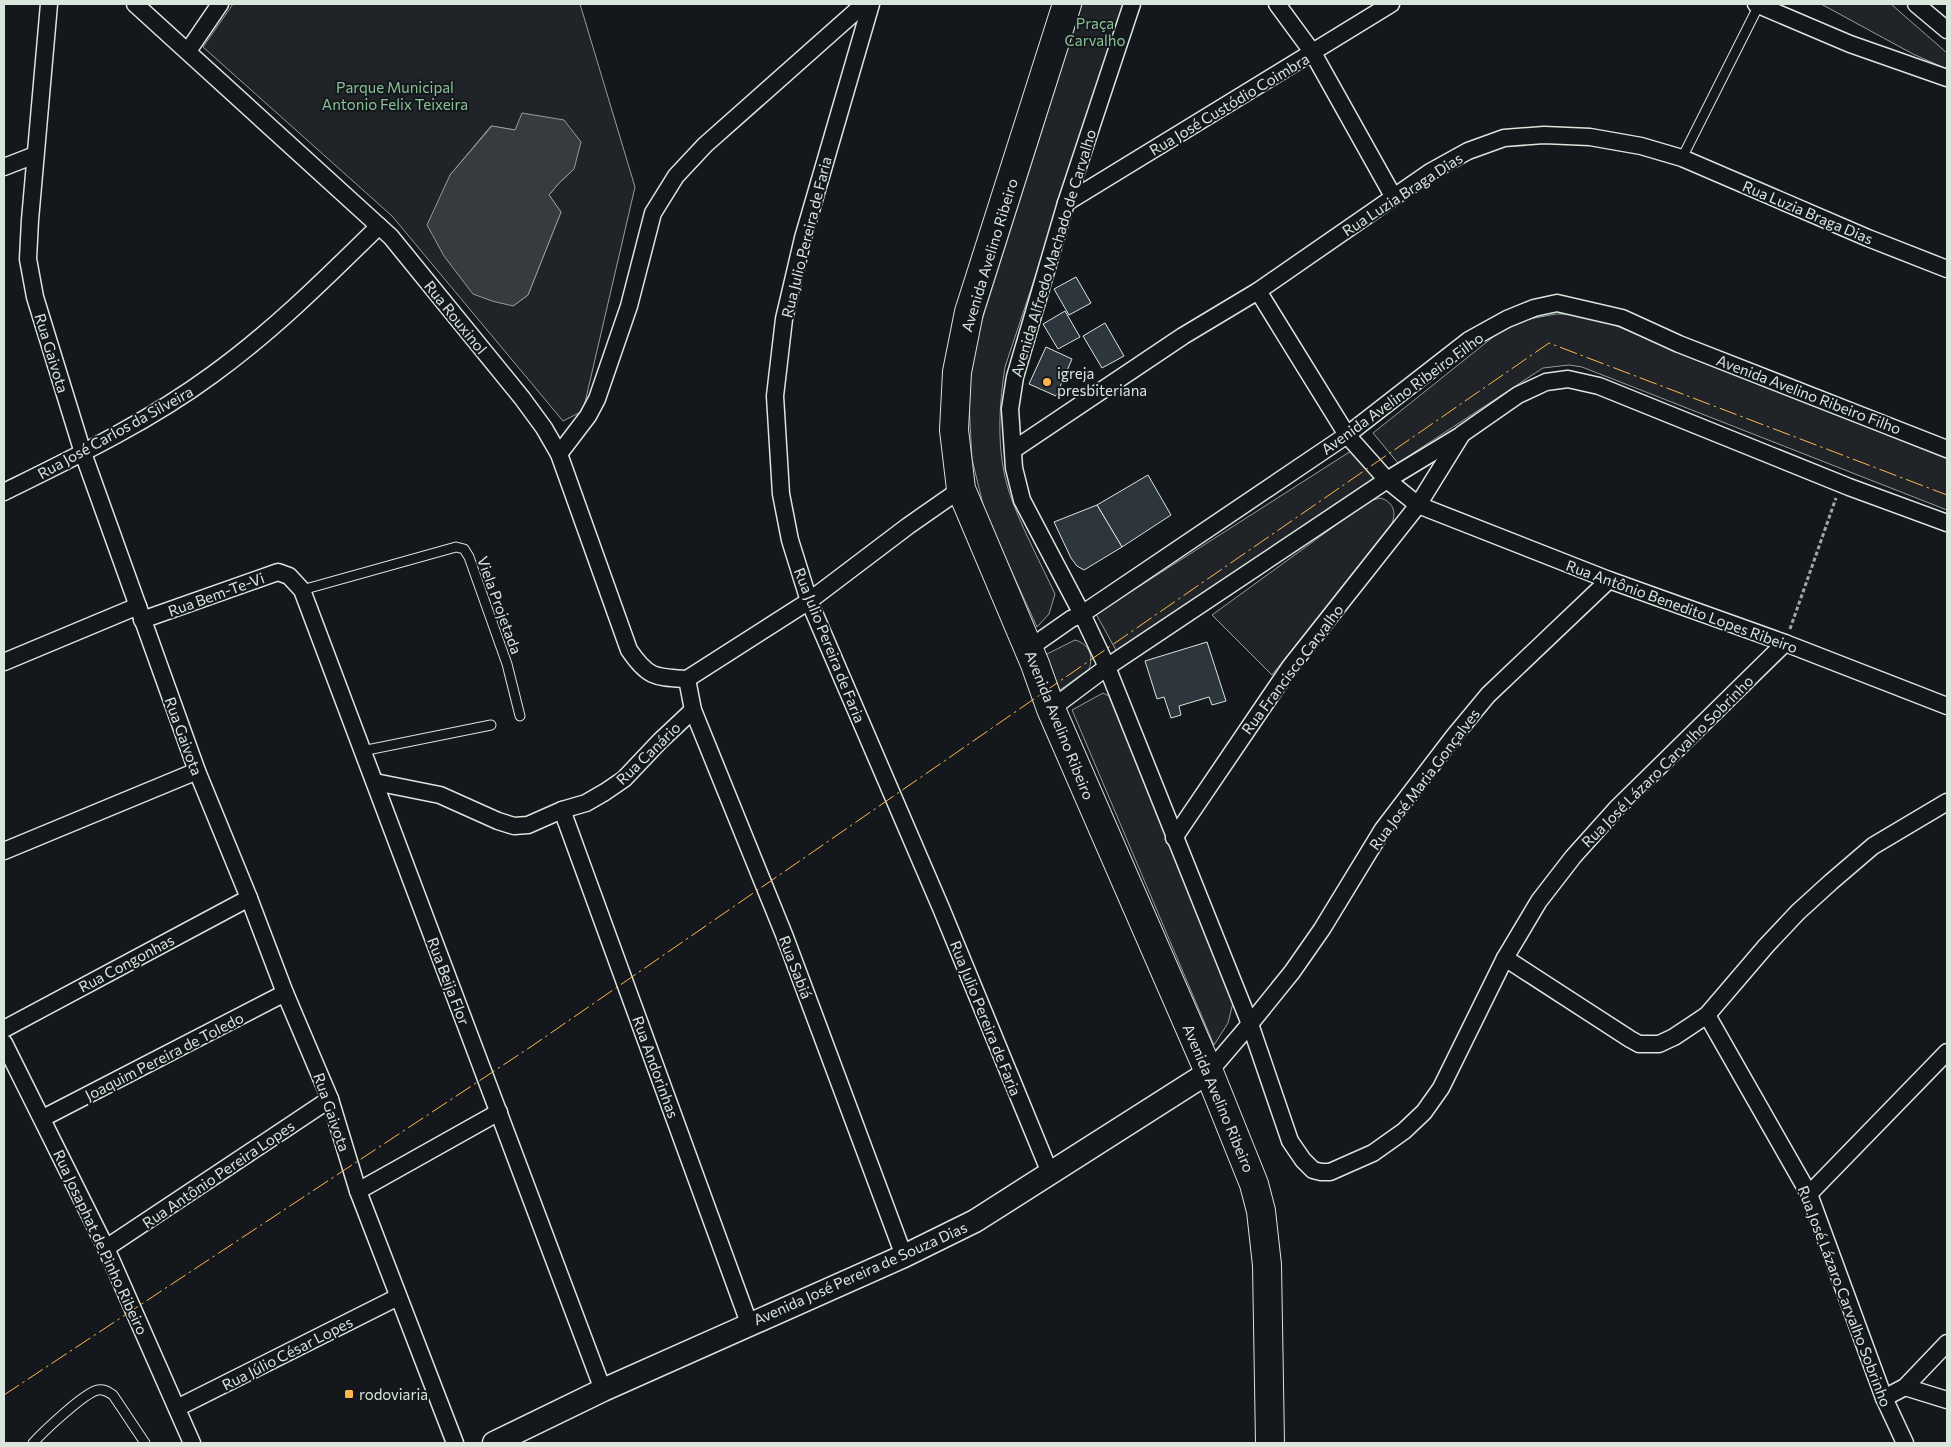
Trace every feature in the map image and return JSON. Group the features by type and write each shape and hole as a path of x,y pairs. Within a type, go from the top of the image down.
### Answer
{"highway":[{"name":"Avenida Avelino Ribeiro","path":"1067,4 969,312 958,372 954,430 960,489 1028,649 1051,709 1209,1072 1254,1184 1261,1210 1267,1265 1270,1443"}],"street":[{"name":"Rua Gaivota","path":"49,4 35,155 28,259 35,297 83,453 197,772 249,898 285,993 330,1099 358,1191 455,1443"},
{"name":"Rua Rouxinol","path":"135,4 188,50 397,244 522,398 544,428 559,454 618,625 629,650 640,666 656,677 687,679"},
{"path":"188,50 220,4"},
{"path":"559,454 588,416 597,399 629,306 653,213 676,176 705,145 864,4"},
{"name":"Rua Julio Pereira de Faria","path":"871,4 803,238 784,319 775,396 781,494 790,540 809,601 941,908 1050,1173"},
{"name":"Avenida Alfredo Machado de Carvalho","path":"1132,4 1066,203 1015,377 1010,409 1014,468 1022,500 1082,614 1107,667 1250,1024"},
{"path":"1277,4 1313,53 1393,196"},
{"name":"Rua José Custódio Coimbra","path":"1066,203 1391,4"},
{"path":"1758,4 1850,44 1947,78"},
{"path":"1916,4 1947,30"},
{"name":"Rua Luzia Braga Dias","path":"1013,450 1182,336 1258,291 1430,172 1468,152 1504,138 1544,135 1590,137 1641,146 1682,158 1868,238 1947,269"},
{"path":"4,167 35,155"},
{"name":"Rua José Carlos da Silveira","path":"4,492 83,453 159,410 212,376 307,296 379,226"},
{"name":"Rua Antônio Benedito Lopes Ribeiro","path":"1258,291 1347,436 1387,480 1418,506 1609,580 1785,643 1947,706"},
{"name":"Avenida Avelino Ribeiro Filho","path":"1082,614 1347,436 1470,340 1507,319 1534,308 1557,303 1622,318 1679,344 1947,448"},
{"path":"1051,709 1107,667 1387,480 1462,434 1518,395 1546,382 1568,379 1598,386 1947,523"},
{"path":"1418,506 1462,434"},
{"path":"687,679 809,601 960,489"},
{"name":"Rua Francisco Carvalho","path":"1174,838 1290,667 1418,506"},
{"name":"Rua Bem-Te-Vi","path":"4,662 140,613 278,572 289,576"},
{"name":"Rua Beija Flor","path":"289,576 302,590 603,1390"},
{"name":"Rua José Maria Gonçalves","path":"1250,1024 1292,972 1322,929 1383,829 1454,736 1488,695 1609,580"},
{"path":"1028,649 1071,619 1082,614"},
{"name":"Rua José Lázaro Carvalho Sobrinho","path":"1250,1024 1290,1141 1303,1160 1313,1170 1330,1172 1373,1153 1404,1131 1424,1112 1448,1074 1505,958 1539,901 1573,857 1616,809 1785,643"},
{"name":"Rua Sabiá","path":"687,679 693,710 785,937 904,1256"},
{"name":"Rua Canário","path":"375,782 440,795 498,821 514,826 528,825 562,810 586,803 624,779 693,710"},
{"path":"4,851 197,772"},
{"path":"1505,958 1639,1044 1659,1044 1674,1037 1707,1015 1766,946 1830,882 1873,846 1947,802"},
{"name":"Rua Andorinhas","path":"562,810 749,1323"},
{"name":"Rua Congonhas","path":"4,1029 249,898"},
{"name":"Joaquim Pereira de Toledo","path":"43,1118 285,993"},
{"name":"Rua José Lázaro Carvalho Sobrinho","path":"1707,1015 1809,1194 1884,1398 1905,1443"},
{"path":"1209,1072 1250,1024"},
{"name":"Rua Josaphat de Pinho Ribeiro","path":"4,1043 43,1118 106,1248 192,1443"},
{"path":"1809,1194 1947,1052"},
{"name":"Avenida José Pereira de Souza Dias","path":"494,1443 603,1390 749,1323 904,1256 975,1221 1209,1072"},
{"name":"Rua Antônio Pereira Lopes","path":"106,1248 330,1099"},
{"path":"358,1191 499,1112"},
{"name":"Rua Júlio César Lopes","path":"176,1408 398,1297"},
{"path":"1884,1398 1905,1387 1947,1343"},
{"path":"1905,1387 1947,1400"}],"lane":[{"path":"1682,158 1758,4"},
{"name":"Viela Projetada","path":"302,590 456,547 464,549 470,557 508,664 520,716"},
{"path":"362,751 491,725"},
{"path":"33,1443 58,1419 91,1393 98,1390 106,1390 113,1396 145,1443"}],"path":[{"path":"1785,643 1841,483"}],"green space":[{"name":"Parque Municipal Antonio Felix Teixeira","path":"233,4 580,4 635,187 583,411 563,421 392,216 203,47","holes":["491,126 515,130 574,169 549,195 561,212 528,295 513,306 450,175"]},
{"name":"Praça Carvalho","path":"1082,4 1126,4 1005,367 1001,401 1001,453 1007,487 1055,594 1049,614 1037,627 985,513 972,459 969,403 970,378 979,330"},
{"path":"1821,4 1891,4 1947,53 1947,69 1913,54"},
{"path":"1556,314 1574,314 1609,323 1947,459 1947,510 1582,367 1569,365 1543,368 1398,463 1373,433 1498,333 1524,320"},
{"path":"1351,451 1375,478 1117,652 1096,614"},
{"path":"1380,498 1388,501 1394,511 1392,523 1272,675 1212,615 1369,501"},
{"path":"1075,640 1084,644 1089,651 1091,660 1089,669 1060,690 1045,655"},
{"path":"1103,693 1109,696 1233,1003 1228,1023 1214,1045 1072,710"}],"shaded area":[{"path":"522,113 564,120 581,142 574,169 549,195 561,212 528,295 513,306 473,294 444,256 427,225 450,175 492,126 515,130"}],"building":[{"path":"1076,277 1091,303 1069,315 1054,289"},
{"path":"1065,311 1080,337 1058,349 1043,324"},
{"path":"1105,323 1124,356 1102,368 1083,336"},
{"path":"1046,347 1072,359 1056,396 1029,384"},
{"path":"1148,475 1171,515 1122,547 1097,505"},
{"path":"1097,505 1122,547 1084,570 1077,566 1071,558 1054,522"},
{"path":"1207,642 1226,701 1212,705 1209,697 1179,706 1181,715 1171,718 1164,697 1157,699 1145,661"}],"power":[{"path":"4,1395 532,1046 1549,343 1947,495"}],"place":[{"name":"igreja presbiteriana","path":"1047,382"},
{"name":"rodoviaria","path":"349,1394"}]}
